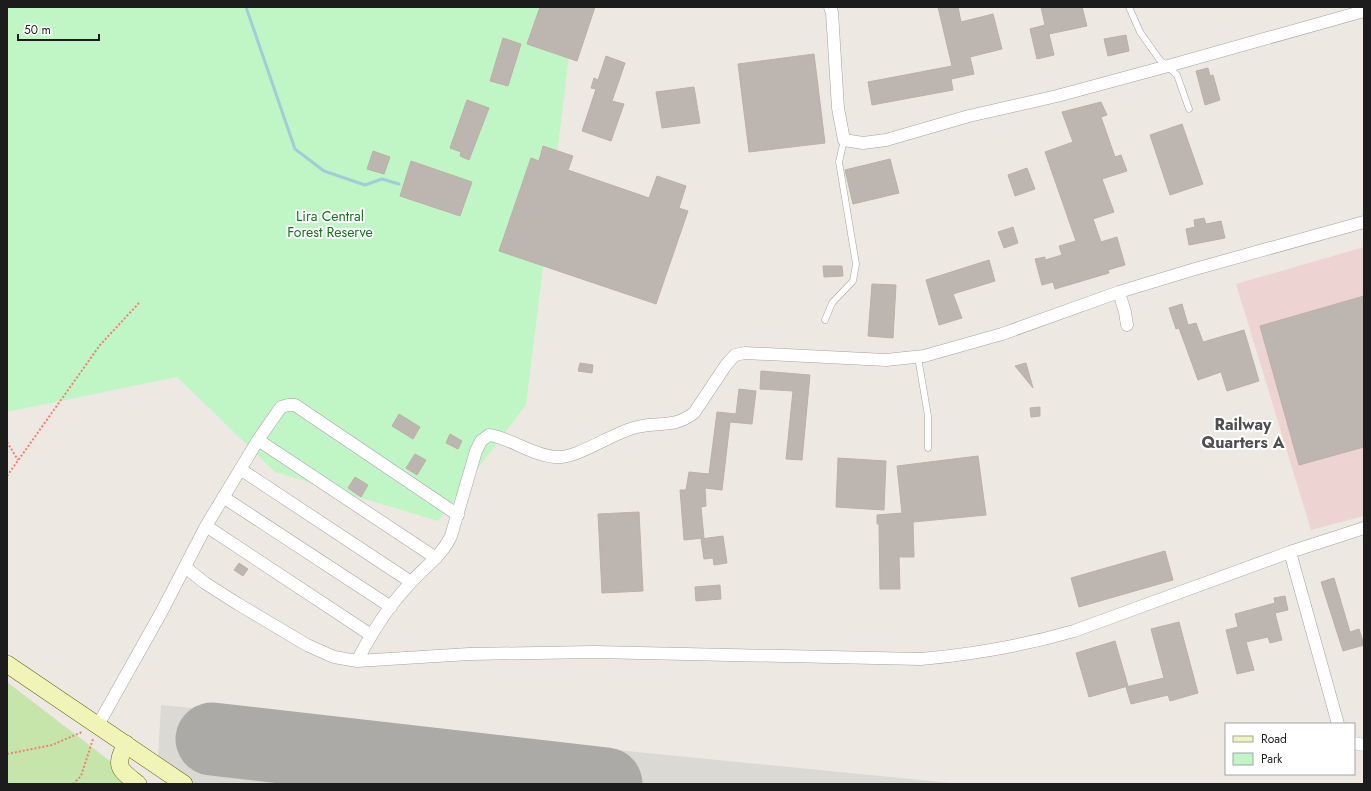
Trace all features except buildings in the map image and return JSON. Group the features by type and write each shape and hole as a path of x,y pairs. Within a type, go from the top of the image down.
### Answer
{"main road":[{"path":"7,664 184,784"},
{"path":"126,744 119,759 120,768 138,784"}],"street":[{"path":"830,7 832,12 838,108 844,140 863,143 886,140 968,116 1058,96 1364,11"},
{"path":"357,661 371,635 391,607 411,582 446,548 458,515 476,451 481,441 489,435 499,436 531,451 552,457 564,458 612,436 636,427 678,423 694,413 726,364 735,355 744,353 886,360 918,357 1002,334 1118,292 1364,222"},
{"path":"1118,292 1125,312 1127,325"},
{"path":"98,725 206,526 258,440 281,407 295,405 458,515"},
{"path":"258,440 436,558"},
{"path":"240,469 411,582"},
{"path":"223,497 391,607"},
{"path":"206,526 371,635"},
{"path":"185,567 232,600 307,645 334,657 357,661 469,654 594,652 921,659 962,656 1022,645 1074,631 1290,552 1364,528"},
{"path":"1290,552 1338,723"}],"lane":[{"path":"1129,7 1140,32 1159,60 1178,75 1189,109"},
{"path":"825,320 832,303 853,282 856,264 839,162 844,140"},
{"path":"918,357 928,416 928,448"}],"path":[{"path":"7,476 100,345 139,303"},
{"path":"7,442 18,460"},
{"path":"7,754 52,746 98,725"},
{"path":"73,784 81,776 98,725"}],"shaded area":[{"path":"1364,247 1364,516 1311,530 1236,284"},
{"path":"161,705 961,784 196,784 158,758"}],"green space":[{"name":"Lira Central Forest Reserve","path":"7,7 575,7 526,405 438,521 275,472 177,377 7,412"},
{"path":"7,682 136,781 137,784 7,784"}],"waterway":[{"path":"246,7 295,149 324,171 365,185 382,179 399,184"}],"runway":[{"path":"212,739 606,784"}],"district":[{"name":"Railway Quarters A","path":"1243,433"}]}
